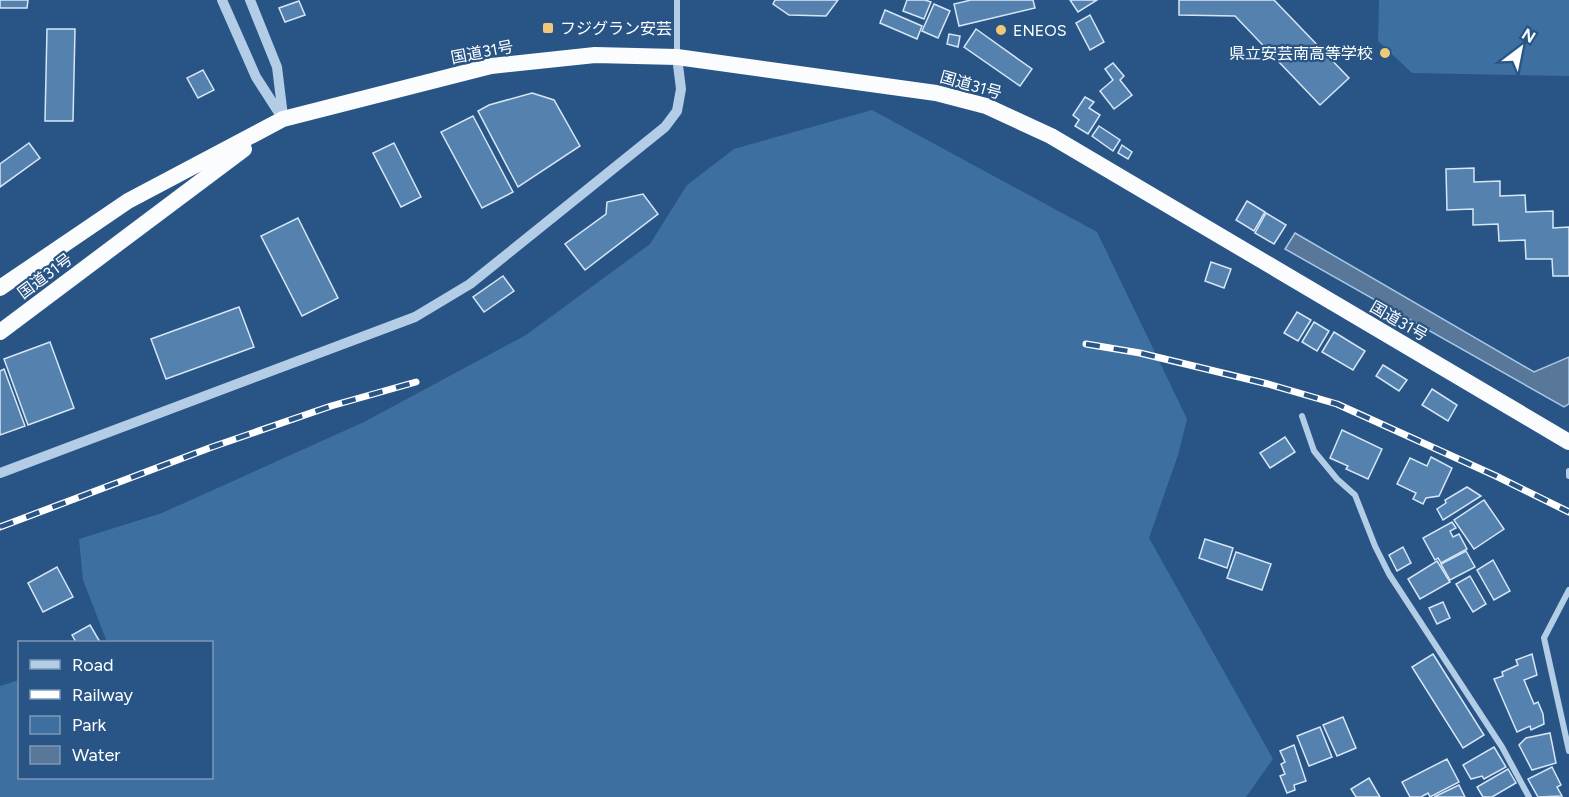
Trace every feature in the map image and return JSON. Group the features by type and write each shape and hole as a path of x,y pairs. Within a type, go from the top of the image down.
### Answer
{"highway":[{"name":"国道31号","path":"0,288 128,201 284,119 491,66 595,55 677,57 936,93 986,106 1007,115 1051,136 1569,442"},
{"name":"国道31号","path":"0,332 284,119"}],"street":[{"path":"222,0 256,77 284,119"},
{"path":"250,0 277,67 284,119"},
{"path":"0,473 416,316 470,284 665,127 677,111 681,89 677,57 677,0"},
{"path":"1302,416 1314,451 1337,479 1355,495 1389,574 1502,747 1529,797"},
{"path":"1569,471 1569,476"},
{"path":"1569,590 1544,638 1569,751"}],"green space":[{"path":"1379,0 1569,0 1569,76 1412,73 1378,41"},
{"path":"872,110 1097,232 1187,419 1178,455 1149,538 1273,759 1246,797 0,797 0,686 18,680 18,779 213,779 213,641 107,641 83,580 79,539 162,513 364,422 526,335 650,244 687,185 734,149"}],"water":[{"path":"1295,233 1534,372 1569,357 1569,404 1564,407 1285,249"}],"building":[{"path":"0,0 28,0 27,8 0,8"},
{"path":"775,0 838,0 826,16 789,15 773,4"},
{"path":"907,0 931,2 924,19 903,11"},
{"path":"971,0 1033,0 1035,8 959,26 954,4"},
{"path":"1070,0 1097,0 1078,12"},
{"path":"1179,0 1274,0 1349,78 1320,105 1235,16 1179,15"},
{"path":"299,1 305,15 285,22 279,8"},
{"path":"934,4 950,11 938,38 922,31"},
{"path":"885,10 922,26 917,39 880,23"},
{"path":"1090,15 1104,42 1090,50 1076,23"},
{"path":"47,29 75,29 73,121 45,121"},
{"path":"976,29 1032,69 1020,86 964,47"},
{"path":"949,34 960,36 958,47 947,44"},
{"path":"1113,63 1124,76 1120,80 1132,95 1114,109 1100,91 1113,80 1105,69"},
{"path":"203,70 214,90 198,98 187,78"},
{"path":"532,93 554,100 580,146 518,187 478,111 489,105"},
{"path":"1085,97 1094,102 1089,108 1100,115 1088,134 1075,126 1079,120 1073,115"},
{"path":"473,116 513,192 482,208 441,132"},
{"path":"1099,126 1120,140 1113,151 1092,136"},
{"path":"29,143 40,158 0,187 0,164"},
{"path":"394,143 421,197 401,207 373,153"},
{"path":"1122,145 1132,152 1128,159 1118,153"},
{"path":"1474,168 1474,182 1500,181 1500,196 1525,195 1526,212 1553,211 1553,228 1569,227 1569,276 1553,276 1552,259 1526,259 1525,240 1499,241 1498,224 1473,225 1473,209 1447,210 1446,169"},
{"path":"643,194 658,214 585,270 565,244 606,214 607,202"},
{"path":"1247,201 1265,212 1254,231 1236,220"},
{"path":"1266,213 1286,225 1274,244 1255,233"},
{"path":"298,218 338,298 302,316 261,236"},
{"path":"1211,262 1231,269 1224,288 1205,281"},
{"path":"503,276 514,291 484,312 473,297"},
{"path":"239,307 254,347 166,379 151,339"},
{"path":"1297,312 1311,320 1298,341 1284,333"},
{"path":"1314,322 1329,331 1317,351 1302,342"},
{"path":"1334,332 1365,351 1353,370 1322,352"},
{"path":"50,342 74,408 28,425 4,359"},
{"path":"1383,365 1407,380 1399,391 1376,376"},
{"path":"4,369 25,426 0,435 0,371"},
{"path":"1432,389 1457,405 1448,421 1422,405"},
{"path":"1342,430 1382,449 1368,479 1346,469 1348,466 1330,458"},
{"path":"1285,437 1295,452 1270,468 1260,453"},
{"path":"1431,457 1452,468 1439,496 1426,498 1423,504 1413,499 1416,493 1397,484 1410,458 1427,466"},
{"path":"1467,487 1481,496 1443,520 1437,509 1446,503 1445,500"},
{"path":"1484,500 1504,529 1474,549 1454,520"},
{"path":"1452,522 1456,528 1450,531 1453,537 1459,534 1467,549 1441,563 1438,558 1435,560 1423,538"},
{"path":"1205,539 1233,548 1227,568 1199,558"},
{"path":"1403,547 1411,563 1397,571 1389,555"},
{"path":"1466,551 1475,567 1450,580 1441,564"},
{"path":"1236,552 1271,564 1262,590 1227,578"},
{"path":"1493,560 1510,591 1494,600 1477,570"},
{"path":"1437,561 1450,582 1420,599 1408,579"},
{"path":"57,567 73,597 43,612 28,583"},
{"path":"1470,576 1486,604 1473,612 1456,584"},
{"path":"1443,602 1450,618 1437,624 1429,608"},
{"path":"90,625 99,641 75,641 72,635"},
{"path":"1433,654 1484,735 1463,748 1412,667"},
{"path":"1532,654 1537,675 1524,680 1534,704 1538,702 1544,724 1531,730 1530,726 1517,732 1494,679 1503,676 1502,672 1518,665 1516,660"},
{"path":"1343,717 1356,748 1337,756 1323,725"},
{"path":"1320,727 1332,757 1309,766 1297,736"},
{"path":"1550,733 1556,763 1532,770 1519,745 1526,738"},
{"path":"1294,745 1306,781 1294,785 1295,790 1287,793 1280,776 1285,774 1281,764 1285,762 1280,751"},
{"path":"1494,747 1506,767 1484,779 1482,776 1471,779 1463,765"},
{"path":"1447,759 1459,782 1430,797 1428,793 1421,797 1410,797 1402,782"},
{"path":"1552,767 1561,785 1557,787 1562,796 1538,797 1528,779"},
{"path":"1508,769 1516,783 1492,797 1483,797 1477,787"},
{"path":"1369,778 1380,797 1356,797 1351,789"},
{"path":"1459,785 1465,797 1434,797"}],"railway":[{"path":"1086,344 1140,353 1268,384 1337,404 1496,476 1569,512"},
{"path":"0,527 212,447 331,406 416,382"}],"place":[{"name":"フジグラン安芸","path":"548,28"},
{"name":"ENEOS","path":"1001,30"},
{"name":"県立安芸南高等学校","path":"1385,53"}]}
